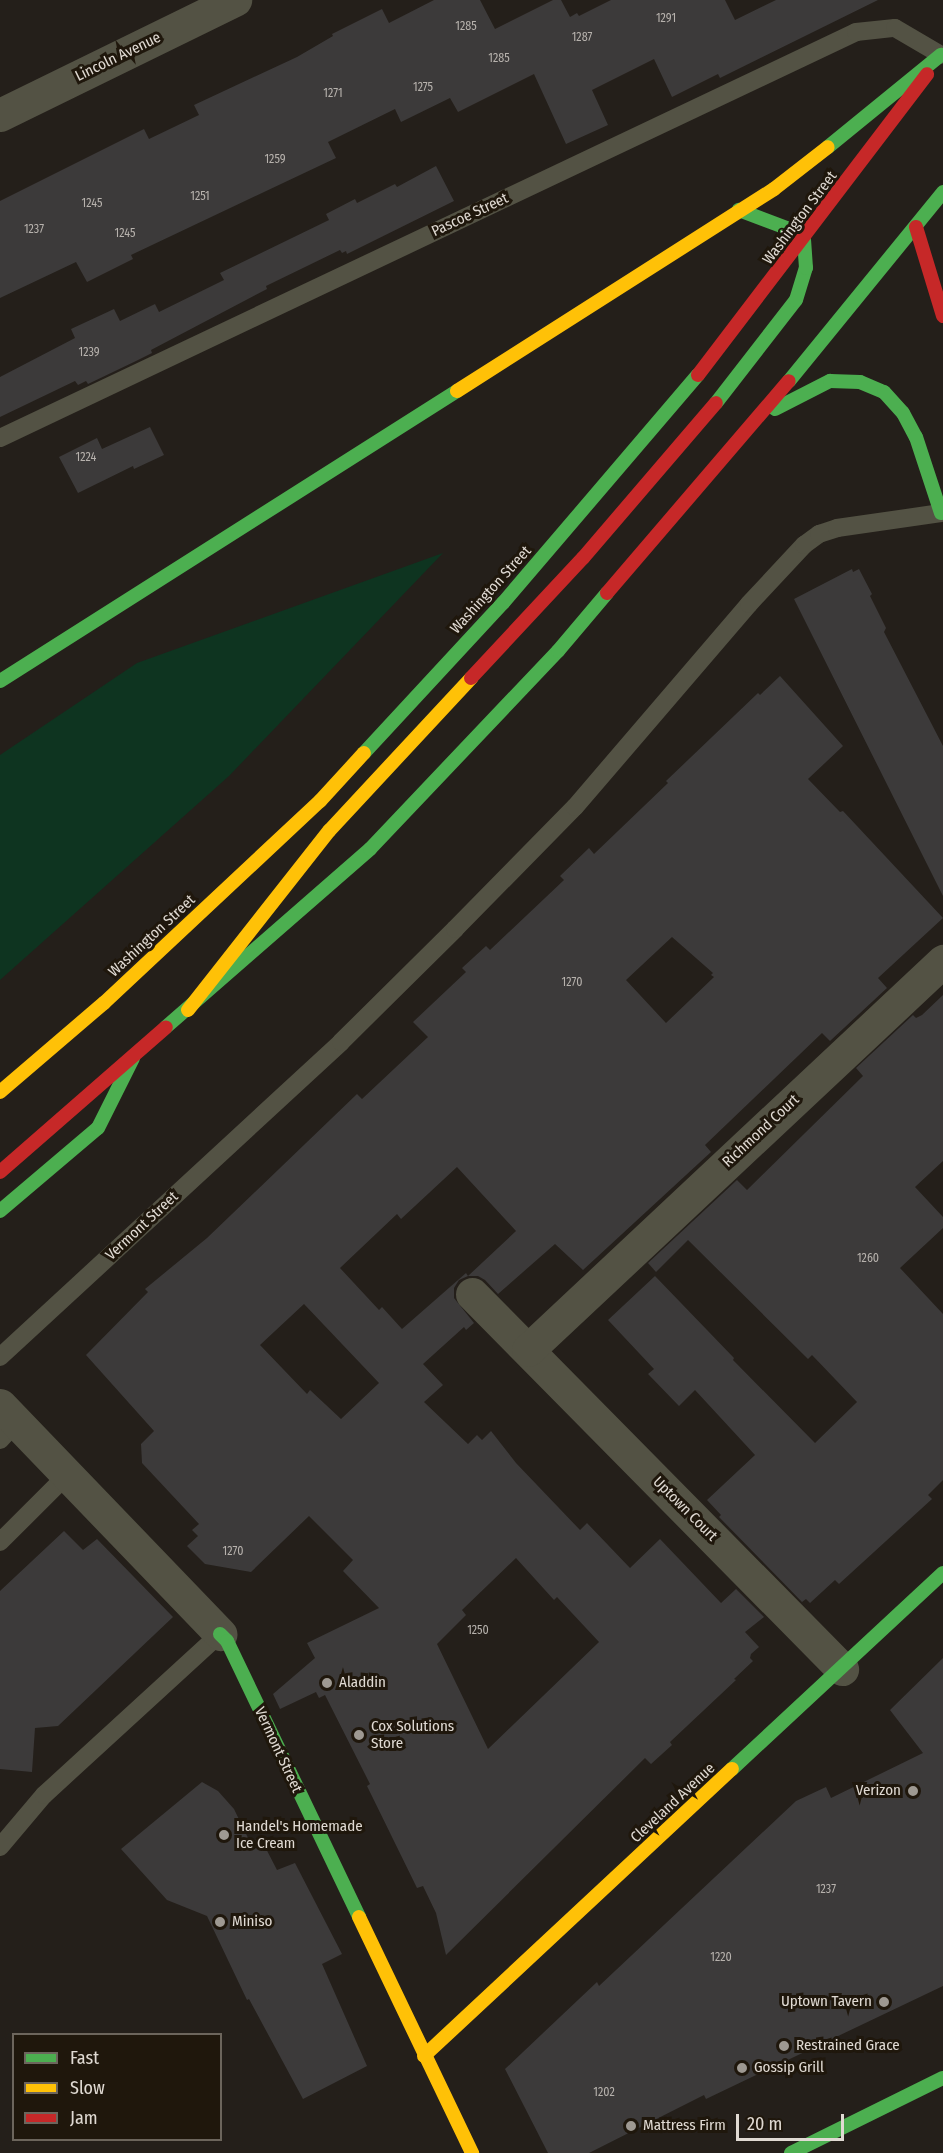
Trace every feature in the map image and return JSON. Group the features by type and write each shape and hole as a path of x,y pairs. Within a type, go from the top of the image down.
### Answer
{"main road":[{"path":"0,681 774,189 843,136 942,54"},
{"name":"Washington Street","path":"0,1092 104,1003 320,801 503,603 718,352 804,242 942,54"},
{"path":"0,1172 188,1010 378,840 558,651 755,420 943,192"},
{"path":"188,1010 329,831 583,558 766,342 796,300 806,268 804,242 792,230 740,210"},
{"path":"916,226 943,316"},
{"path":"755,420 806,391 830,381 860,382 884,392 903,413 916,437 942,510 943,532"},
{"path":"0,1211 98,1128 133,1058"},
{"name":"Cleveland Avenue","path":"424,2056 943,1573"},
{"name":"Vermont Street","path":"220,1634 232,1652 472,2153"},
{"path":"791,2153 943,2078"}],"street":[{"name":"Lincoln Avenue","path":"0,115 235,0"},
{"name":"Richmond Court","path":"528,1350 943,961"},
{"name":"Uptown Court","path":"472,1294 842,1669"},
{"name":"Vermont Street","path":"6,1422 67,1475 220,1634"}],"lane":[{"name":"Pascoe Street","path":"0,438 856,32 896,28 942,54"},
{"name":"Vermont Street","path":"0,1357 374,1010 575,807 756,596 804,545 819,534 837,528 942,510"},
{"path":"0,1542 67,1475"},
{"path":"0,1847 44,1795 220,1634"}],"green space":[{"path":"443,553 229,776 0,980 0,755 137,663"}],"building":[{"path":"434,0 480,0 495,29 553,0 561,0 570,17 577,13 579,16 611,0 725,0 735,20 776,0 878,0 720,78 718,74 672,97 654,59 592,90 608,125 566,144 534,74 458,112 450,98 401,122 395,109 328,142 336,158 131,255 133,259 87,282 76,262 0,298 0,201 144,129 149,139 199,115 194,105 297,57 333,36 332,34 382,9 389,23"},
{"path":"436,166 454,201 347,254 346,251 342,253 340,250 266,286 267,289 151,350 152,353 88,384 86,381 78,385 75,381 0,417 0,377 75,338 71,329 114,309 120,321 155,304 159,312 224,280 220,273 329,220 326,214 355,199 357,203 395,184 397,187"},
{"path":"150,427 164,455 134,469 133,466 78,493 59,457 97,438 102,449"},
{"path":"852,569 853,572 859,569 872,594 870,596 886,628 884,632 943,746 943,896 794,599"},
{"path":"780,676 843,746 808,779 840,812 843,811 943,918 878,978 887,988 830,1041 822,1033 705,1145 711,1152 583,1270 555,1244 498,1294 478,1276 468,1276 459,1280 454,1288 454,1298 474,1323 466,1330 464,1327 423,1364 443,1385 424,1402 468,1444 477,1435 482,1440 491,1431 516,1463 580,1530 587,1523 630,1568 660,1539 721,1603 736,1589 764,1617 745,1632 759,1647 751,1654 750,1658 753,1661 734,1679 736,1680 670,1742 672,1745 651,1764 645,1758 446,1955 436,1913 423,1886 417,1888 367,1786 370,1784 325,1695 319,1698 316,1692 280,1709 273,1694 315,1658 307,1643 379,1608 343,1571 353,1560 309,1516 251,1572 205,1564 187,1546 198,1536 192,1530 199,1524 142,1463 141,1444 154,1431 86,1355 148,1292 145,1289 207,1238 357,1094 362,1099 428,1037 413,1022 466,972 462,968 486,946 490,950 564,880 560,876 589,848 594,854 668,783 666,781 758,693 760,695","holes":["672,937 713,973 711,975 714,977 666,1023 626,980","457,1167 516,1231 468,1276 466,1273 402,1329 382,1307 379,1310 340,1268 397,1214 401,1219","304,1304 379,1383 341,1419 310,1390 307,1394 260,1345","516,1558 554,1600 557,1597 599,1642 488,1749 437,1644 466,1615 462,1610"]},
{"path":"943,995 943,1161 915,1187 943,1217 943,1228 900,1268 943,1314 943,1480 928,1495 932,1499 839,1584 835,1580 810,1603 806,1599 802,1602 719,1517 721,1515 707,1500 755,1455 695,1390 679,1406 648,1374 654,1369 608,1320 655,1276 815,1443 857,1402 812,1355 808,1359 688,1240 656,1272 648,1263 737,1180 747,1190 863,1076 856,1068 913,1015 916,1018 922,1015"},
{"path":"64,1531 83,1550 97,1539 173,1617 58,1726 35,1728 32,1772 0,1769 0,1591"},
{"path":"943,1658 943,1986 706,2099 704,2095 589,2153 548,2153 505,2069 597,1982 599,1986 796,1801 826,1787 831,1798 923,1753 890,1710"},
{"path":"202,1782 218,1791 234,1809 250,1842 260,1837 277,1870 295,1863 342,1954 322,1964 367,2066 303,2099 249,1999 247,2000 207,1916 167,1900 121,1849"}],"traffic: fast":[{"path":"828,147 941,55"},
{"path":"789,381 943,192"},
{"path":"716,403 796,300 806,268 804,241 792,230 739,210"},
{"path":"364,753 503,603 698,375"},
{"path":"775,409 830,381 860,382 884,392 903,413 916,437 941,513"},
{"path":"0,681 457,391"},
{"path":"166,1027 370,849 558,651 607,593"},
{"path":"0,1211 98,1128 133,1058"},
{"path":"732,1769 943,1573"},
{"path":"220,1634 227,1641 359,1917"},
{"path":"791,2153 943,2078"}],"traffic: slow":[{"path":"457,391 774,189 828,147"},
{"path":"188,1010 329,831 471,678"},
{"path":"0,1092 104,1003 320,801 364,753"},
{"path":"424,2056 732,1769"},
{"path":"359,1917 472,2153"}],"traffic: jam":[{"path":"698,375 927,74"},
{"path":"916,227 943,316"},
{"path":"607,593 789,381"},
{"path":"471,678 583,558 716,403"},
{"path":"0,1172 166,1027"}],"place":[{"name":"Aladdin","path":"327,1683"},
{"name":"Cox Solutions Store","path":"359,1735"},
{"name":"Verizon","path":"913,1791"},
{"name":"Handel's Homemade Ice Cream","path":"224,1835"},
{"name":"Miniso","path":"220,1922"},
{"name":"Uptown Tavern","path":"884,2002"},
{"name":"Restrained Grace","path":"784,2046"},
{"name":"Gossip Grill","path":"742,2068"},
{"name":"Mattress Firm","path":"631,2126"}]}
